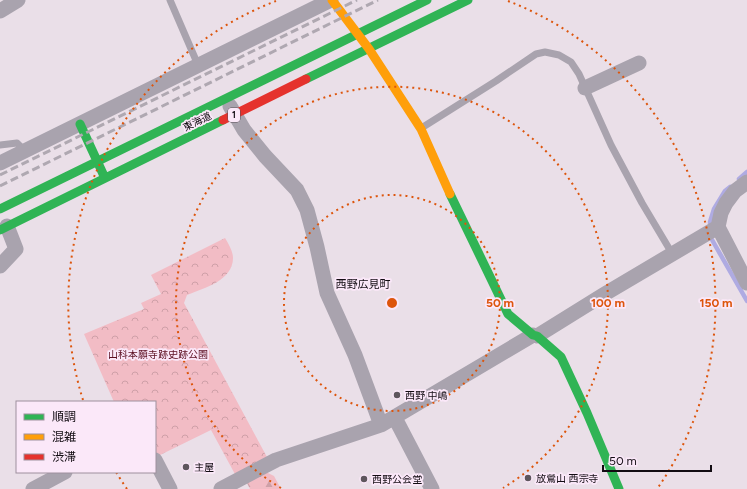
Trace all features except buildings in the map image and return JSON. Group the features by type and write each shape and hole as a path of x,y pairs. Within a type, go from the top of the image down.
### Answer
{"main road":[{"path":"331,0 369,49 421,128 470,237 508,314 561,357 587,413 618,489"},
{"name":"東海道","path":"0,209 427,0"},
{"name":"東海道","path":"4,228 468,0"},
{"path":"80,124 106,179"}],"street":[{"path":"0,11 18,0"},
{"path":"0,163 331,0"},
{"path":"585,88 639,63"},
{"path":"226,98 234,115 244,130 265,156 297,190 307,210 327,294 352,348 381,425"},
{"path":"220,489 276,460 381,425 395,418 673,255 712,230 726,203 736,191 747,182"},
{"path":"0,266 16,249 4,228"},
{"path":"712,230 747,283"},
{"path":"395,418 432,489"},
{"path":"156,462 170,489"},
{"path":"33,489 63,473"}],"lane":[{"path":"170,0 198,65"},
{"path":"421,128 536,54 545,52 559,55 571,62 579,74 611,145 642,203 673,255"},
{"path":"0,145 17,143 25,151"}],"green space":[{"name":"山科本願寺跡史跡公園","path":"225,238 230,247 233,258 232,266 228,272 217,282 187,295 184,303 268,459 236,476 211,430 158,456 156,453 156,401 114,401 84,334 144,309 141,303 161,294 151,275"},
{"path":"266,472 274,476 281,489 250,489 246,481"}],"waterway":[{"path":"739,179 747,172"},
{"path":"730,187 725,191 714,209 710,222 711,238 747,301"}],"railway":[{"path":"0,175 357,0"},
{"path":"0,186 378,0"}],"traffic: fast":[{"path":"0,209 427,0"},
{"path":"306,79 468,0"},
{"path":"0,230 223,120"},
{"path":"80,124 104,176"},
{"path":"450,194 508,314 561,357 587,413 619,489"}],"traffic: slow":[{"path":"332,0 369,49 421,129 450,194"}],"traffic: jam":[{"path":"223,120 306,79"}],"place":[{"name":"西野 中嶋","path":"397,395"},
{"name":"主屋","path":"186,467"},
{"name":"放鶯山 西宗寺","path":"528,478"},
{"name":"西野公会堂","path":"364,479"}],"district":[{"name":"西野広見町","path":"363,284"}]}
